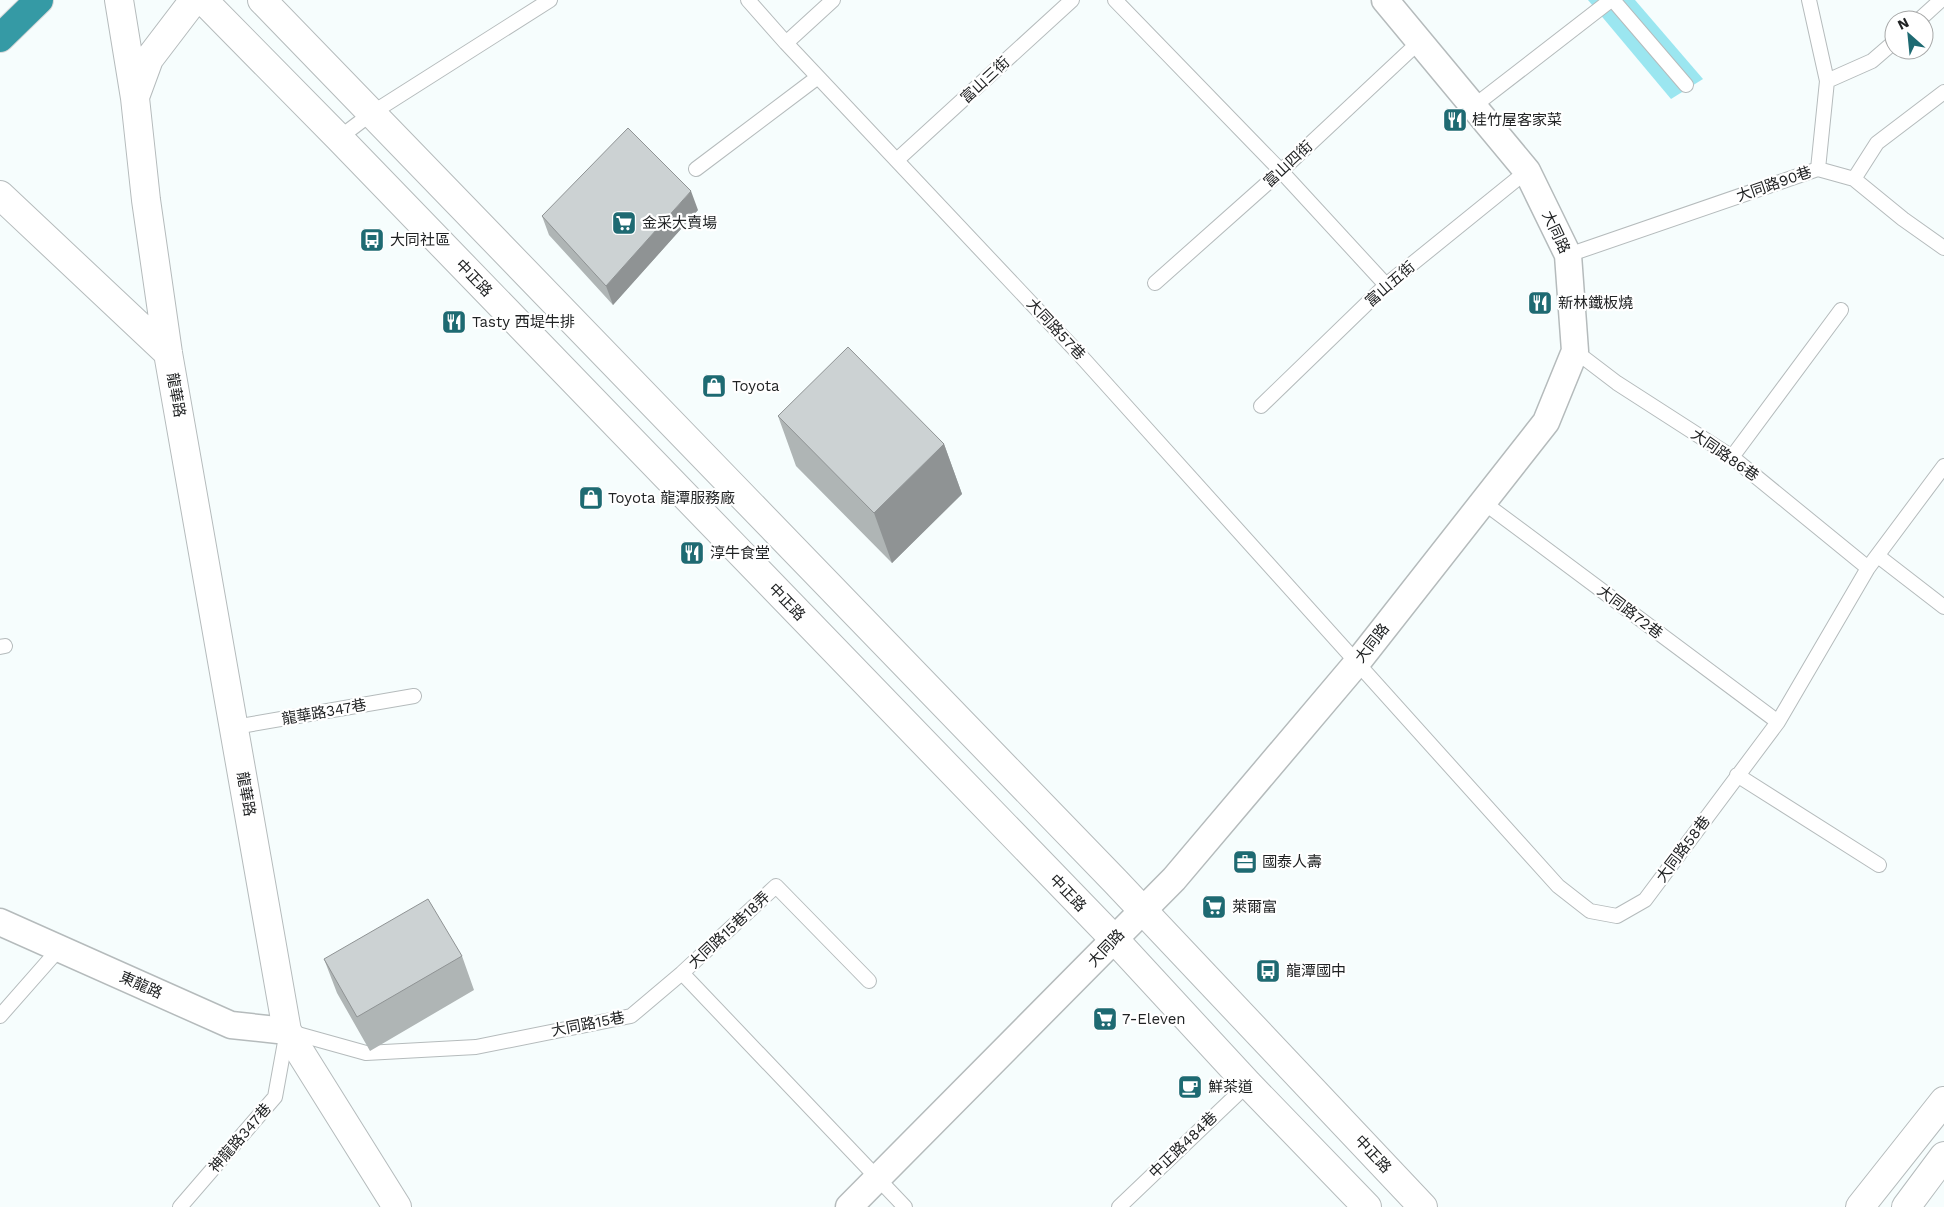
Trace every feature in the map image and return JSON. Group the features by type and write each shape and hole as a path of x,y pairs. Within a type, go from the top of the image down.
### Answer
{"highway":[{"path":"0,38 39,0"}],"main road":[{"name":"龍華路","path":"118,0 135,98 146,200 168,353 287,1031 397,1207"},
{"name":"龍華路","path":"135,98 149,59 194,0"},
{"name":"中正路","path":"203,0 339,138 1114,940 1248,1084 1367,1207"},
{"name":"中正路","path":"262,0 1115,882 1423,1207"},
{"name":"龍華路","path":"0,195 168,353"},
{"path":"1860,1207 1944,1101"},
{"path":"1906,1207 1944,1156"}],"street":[{"name":"大同路","path":"849,1207 879,1179 1174,879 1356,664 1546,422 1575,351 1568,256 1527,171 1385,0"},
{"name":"東龍路","path":"0,922 231,1025 287,1031"}],"lane":[{"path":"339,138 372,113 550,0"},
{"name":"大同路57巷","path":"748,0 786,43 1080,355 1356,664"},
{"path":"786,43 833,0"},
{"name":"富山三街","path":"898,160 1072,0"},
{"path":"1115,0 1281,171 1386,285"},
{"path":"1474,106 1612,0 1686,85"},
{"name":"大同路90巷","path":"1568,256 1818,170 1827,82 1809,0"},
{"path":"1930,10 1941,0"},
{"name":"富山四街","path":"1155,283 1281,171 1419,42"},
{"path":"1827,82 1872,61 1884,51"},
{"path":"696,169 818,77"},
{"path":"1854,179 1877,143 1944,92"},
{"path":"1818,170 1854,179 1903,219 1944,248"},
{"name":"富山五街","path":"1261,406 1386,285 1527,171"},
{"path":"1732,457 1841,310"},
{"name":"大同路86巷","path":"1575,351 1617,383 1732,457 1868,568"},
{"name":"大同路58巷","path":"1356,664 1558,886 1590,911 1617,916 1645,900 1778,722 1868,568 1944,466"},
{"name":"大同路72巷","path":"1483,502 1778,722"},
{"path":"1878,556 1944,607"},
{"name":"龍華路347巷","path":"235,727 414,696"},
{"path":"1738,775 1879,865"},
{"name":"大同路15巷18弄","path":"682,973 776,886 869,981"},
{"path":"0,1016 59,949"},
{"path":"682,973 905,1207"},
{"name":"大同路15巷","path":"287,1031 366,1054 476,1046 631,1016 682,973"},
{"name":"神龍路347巷","path":"180,1207 276,1096 287,1031"},
{"name":"中正路484巷","path":"1119,1207 1248,1084"}],"shaded area":[{"path":"1588,0 1635,0 1703,79 1671,99"}],"building":[{"name":"金采大賣場","path":"628,128 691,191 606,286 542,216"},
{"path":"848,347 944,444 874,513 778,416"},
{"path":"428,899 462,956 357,1017 324,959"}],"place":[{"name":"桂竹屋客家菜","path":"1455,120"},
{"name":"金采大賣場","path":"624,223"},
{"name":"大同社區","path":"372,240"},
{"name":"新林鐵板燒","path":"1540,303"},
{"name":"Tasty 西堤牛排","path":"454,322"},
{"name":"Toyota","path":"714,386"},
{"name":"Toyota 龍潭服務廠","path":"591,498"},
{"name":"淳牛食堂","path":"692,553"},
{"name":"國泰人壽","path":"1245,862"},
{"name":"萊爾富","path":"1214,907"},
{"name":"龍潭國中","path":"1268,971"},
{"name":"7-Eleven","path":"1105,1019"},
{"name":"鮮茶道","path":"1190,1087"}]}
